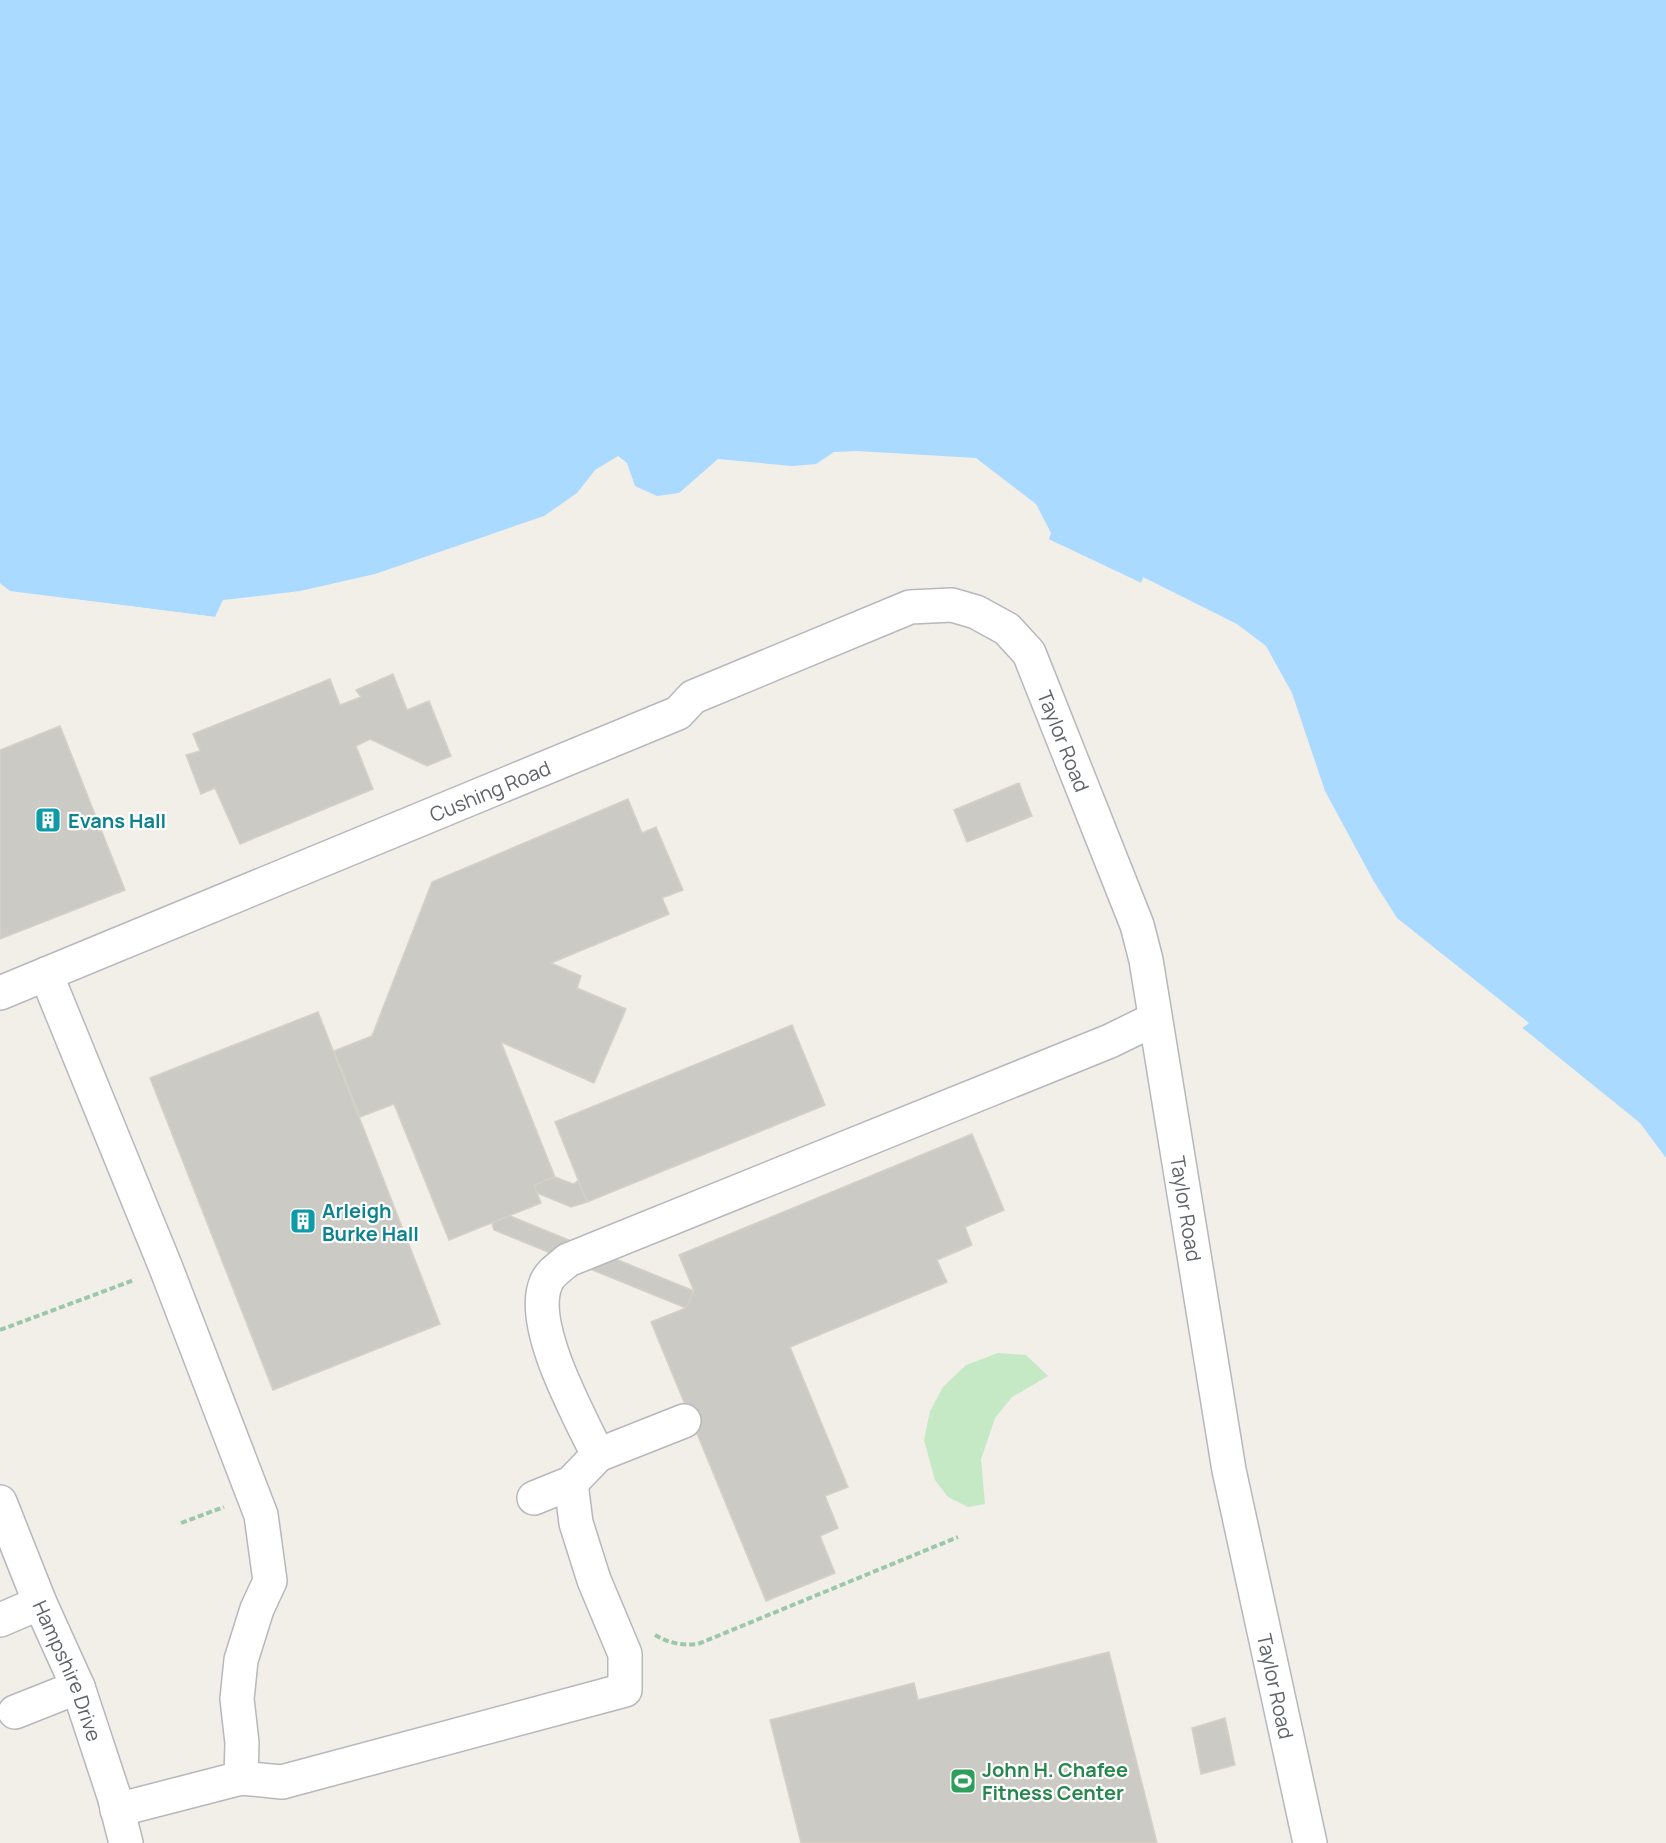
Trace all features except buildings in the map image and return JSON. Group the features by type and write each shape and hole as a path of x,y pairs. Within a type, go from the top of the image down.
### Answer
{"street":[{"name":"Cushing Road","path":"0,993 678,713 693,697 910,607 952,605 976,612"},
{"name":"Taylor Road","path":"976,612 1007,629 1029,653 1137,926 1146,960 1229,1470 1310,1843"},
{"path":"46,974 166,1268 261,1515 270,1581 257,1609 241,1660 237,1699 242,1743 241,1778"},
{"path":"598,1455 554,1356 541,1309 546,1282 568,1260 1110,1041 1155,1019"},
{"path":"534,1498 571,1483 598,1455 684,1421"},
{"path":"116,1803 241,1778 282,1782 626,1690 625,1654 594,1580 583,1546 576,1523 571,1483"},
{"name":"Hampshire Drive","path":"0,1502 40,1603 78,1687 116,1803 126,1843"},
{"path":"0,1620 40,1603"},
{"path":"15,1712 78,1687"}],"path":[{"path":"0,1330 131,1281"},
{"path":"181,1523 221,1508"},
{"path":"648,1629 656,1636 671,1643 684,1646 698,1644 958,1537"}],"green space":[{"path":"998,1353 1026,1355 1048,1376 1012,1397 995,1418 981,1459 985,1504 968,1507 948,1497 935,1480 924,1440 930,1411 943,1387 966,1365"}],"water":[{"path":"0,0 1666,0 1666,1158 1640,1123 1525,1030 1462,985 1390,918 1350,863 1289,699 1264,650 1224,622 1038,534 1017,514 965,484 876,472 841,474 814,498 606,498 247,621 10,591 0,583"}],"pier":[{"path":"857,451 976,458 1036,504 1051,533 1048,542 1037,537 1016,517 965,500 963,487 887,487 875,475 842,477 815,501 771,499 733,518 694,527 652,525 625,519 607,503 592,541 534,567 433,594 318,618 246,623 75,602 74,599 215,617 223,600 300,591 375,574 544,516 577,493 595,470 618,456 627,463 635,486 657,496 679,493 718,459 792,466 816,464 834,452"},
{"path":"1143,577 1237,624 1266,646 1292,693 1325,791 1373,880 1397,918 1529,1023 1520,1030 1459,987 1388,920 1348,865 1325,815 1286,700 1262,652 1223,624 1140,586"}],"place":[{"name":"Evans Hall","path":"48,820"},
{"name":"Arleigh Burke Hall","path":"303,1221"},
{"name":"John H. Chafee Fitness Center","path":"963,1781"}]}
